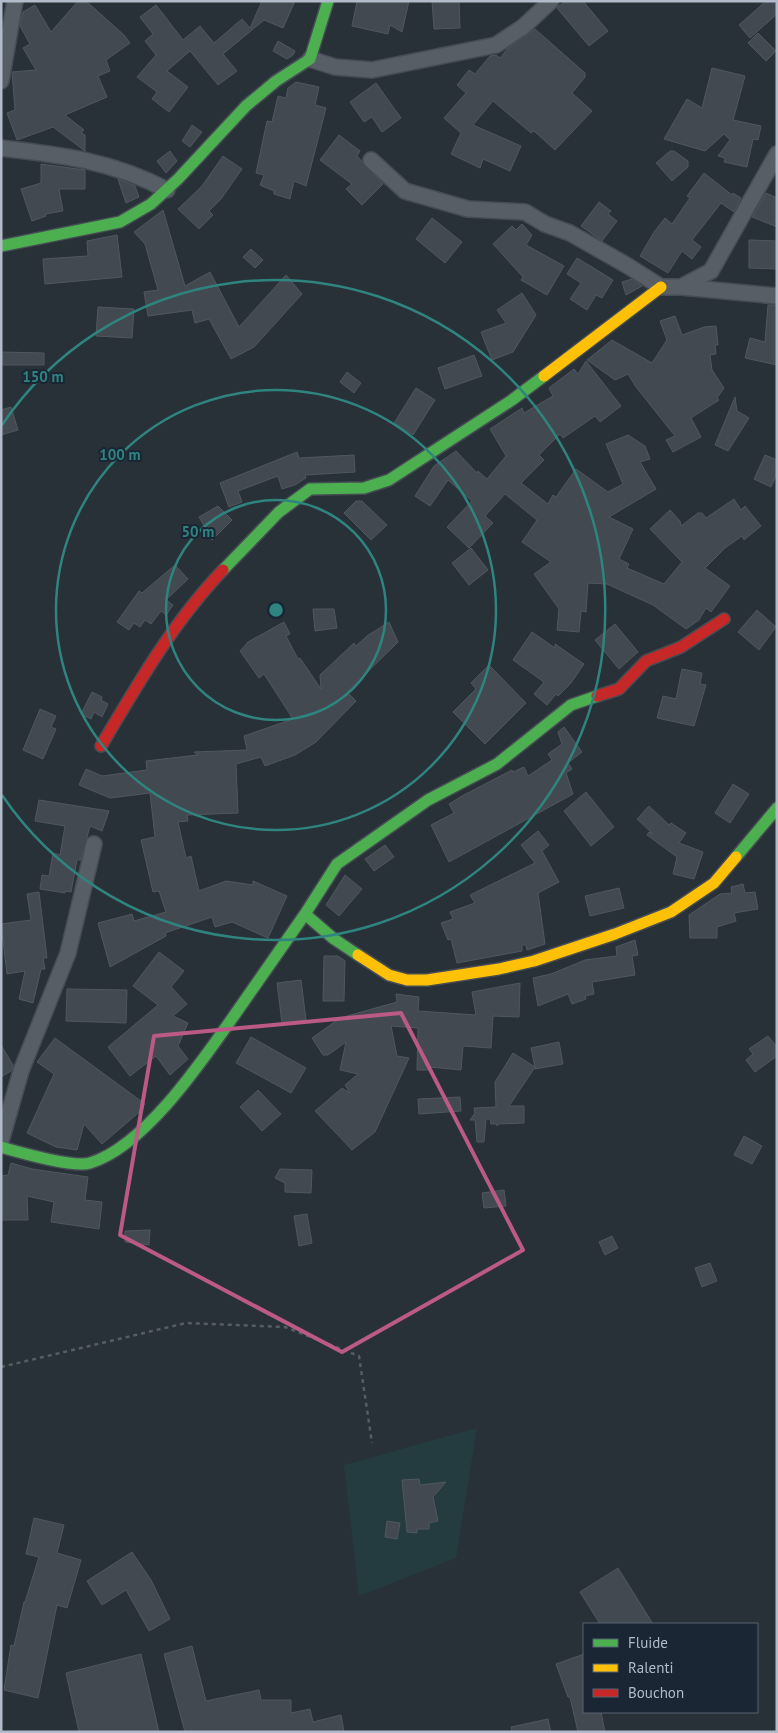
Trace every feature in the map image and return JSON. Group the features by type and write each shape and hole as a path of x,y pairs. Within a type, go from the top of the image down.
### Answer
{"street":[{"path":"1,81 15,1"},
{"path":"310,60 328,1"},
{"path":"1,246 120,222 132,217 167,190 258,93 284,74 310,60 335,67 372,70 496,45 523,26 550,1"},
{"path":"1,148 90,160 120,168 167,190"},
{"path":"681,287 712,271 777,154"},
{"path":"371,160 405,191 468,209 525,212 545,224 570,233 628,266 660,287 681,287 777,296"},
{"path":"101,746 138,684 204,590 234,556 279,512 310,489 364,488 389,480 512,400 660,287"},
{"path":"1,1147 34,1157 88,1164 112,1153 135,1136 189,1080 305,914 337,864 428,800 497,764 571,705 619,689 646,661 681,646 724,619"},
{"path":"305,914 334,939 389,975 407,980 427,980 499,969 534,961 671,912 714,883 777,808"},
{"path":"1,1141 21,1071 68,953 94,844"}],"path":[{"path":"1,1367 186,1323 285,1327 359,1356 372,1443"}],"highlighted area":[{"path":"401,1013 523,1250 342,1352 120,1235 154,1036"}],"green space":[{"path":"477,1428 456,1558 359,1596 344,1465"}],"building":[{"path":"78,1 86,1 124,35 130,43 106,60 110,71 98,76 107,97 65,115 84,130 81,133 85,135 85,151 53,127 17,140 7,113 15,110 12,72 36,70 23,48 30,44 20,26 23,12 35,5 51,32"},
{"path":"262,1 295,1 283,28 264,20 223,54 237,71 218,85 190,51 167,71 188,87 169,112 152,99 157,92 137,77 156,55 145,41 153,34 140,17 156,5 183,40 200,26 214,43 242,19 250,28"},
{"path":"357,1 409,1 402,32 390,25 388,34 352,26"},
{"path":"432,1 459,1 460,28 434,29"},
{"path":"565,1 583,1 608,31 589,46 557,8"},
{"path":"766,1 777,1 777,14 750,38 739,25"},
{"path":"535,29 585,73 585,77 572,93 592,111 555,150 534,131 531,133 493,101 473,125 521,146 510,171 483,159 480,168 451,154 461,133 444,118 466,93 457,85 469,70 475,74 490,56 496,55 500,58 508,48"},
{"path":"758,33 776,51 766,61 748,43"},
{"path":"278,41 295,51 293,55 287,59 273,51"},
{"path":"712,68 745,76 733,120 761,126 758,140 753,139 747,167 724,162 725,158 718,156 730,140 724,134 705,151 664,139 687,99 702,108"},
{"path":"296,82 319,87 315,105 326,108 306,186 294,181 290,199 274,194 274,191 260,185 264,175 256,173 267,121 272,122 278,96 286,98 288,88"},
{"path":"376,83 401,118 382,132 372,117 364,122 350,102"},
{"path":"192,125 202,132 190,147 182,141"},
{"path":"339,135 360,151 357,156 383,184 362,205 346,189 352,184 320,160"},
{"path":"170,151 177,161 166,173 157,161"},
{"path":"670,151 674,151 688,161 688,167 672,181 656,163"},
{"path":"223,156 242,169 221,199 209,211 213,215 199,229 178,209 202,186"},
{"path":"41,164 85,170 85,189 59,189 63,211 45,214 46,216 32,221 21,189 41,183"},
{"path":"704,173 732,195 733,193 741,198 734,212 721,203 692,240 701,247 692,259 682,251 668,273 640,256 665,218 672,224 690,198 687,196"},
{"path":"118,179 135,186 139,197 126,203"},
{"path":"766,193 777,198 777,227 752,217"},
{"path":"599,202 611,211 608,214 617,221 602,241 581,226"},
{"path":"163,210 185,286 210,272 239,327 286,275 302,294 254,347 231,359 209,319 195,323 192,310 148,316 144,292 158,290 145,244 134,232"},
{"path":"432,218 462,242 445,263 416,239"},
{"path":"522,224 532,235 526,245 564,266 547,295 521,280 523,277 493,244 512,226 516,230"},
{"path":"117,235 122,277 45,284 43,259 88,256 87,241"},
{"path":"749,240 777,241 777,269 749,268"},
{"path":"251,249 263,260 255,268 243,257"},
{"path":"577,258 613,280 602,298 596,295 587,310 570,299 581,283 567,274"},
{"path":"632,279 642,286 626,295 622,282"},
{"path":"522,293 536,315 513,352 492,360 481,332 506,323 497,310"},
{"path":"768,305 777,305 777,365 745,358 750,338 765,342"},
{"path":"98,307 134,309 132,338 96,336"},
{"path":"675,316 682,335 704,327 716,326 718,345 715,345 716,354 710,355 712,370 724,388 717,398 719,400 691,418 701,437 673,452 666,440 675,436 628,374 615,380 587,360 612,340 652,363 667,340 660,321"},
{"path":"1,352 44,353 44,365 1,365"},
{"path":"474,355 482,376 445,389 438,368"},
{"path":"586,361 621,406 600,422 595,416 563,438 560,434 539,455 544,460 521,483 548,504 553,495 556,497 576,469 608,492 623,484 606,444 628,435 645,446 650,459 640,462 656,489 609,517 633,529 619,559 629,564 627,568 664,584 682,562 650,529 670,510 680,521 681,526 698,513 702,513 706,518 734,499 741,510 745,506 761,526 744,540 742,536 725,548 705,568 730,586 711,612 706,608 699,620 686,629 653,605 607,584 588,583 586,612 581,611 579,632 557,630 559,609 534,574 551,562 522,542 537,520 505,494 485,516 493,523 469,548 447,527 472,501 448,480 430,506 415,496 434,466 456,451 477,473 478,471 487,479 506,456 490,429 522,408 524,413 553,396 549,388 574,369 578,374"},
{"path":"347,372 361,383 354,393 340,382"},
{"path":"416,388 435,400 413,435 394,423"},
{"path":"735,397 737,411 749,418 728,451 715,445"},
{"path":"11,407 18,430 1,435 1,410"},
{"path":"297,452 299,458 354,455 355,472 305,475 306,478 295,485 282,489 278,476 238,491 242,502 229,507 220,483"},
{"path":"765,455 777,460 777,473 771,487 754,479"},
{"path":"356,501 362,501 387,525 371,540 344,513"},
{"path":"218,506 232,520 212,540 199,517"},
{"path":"471,548 488,570 469,585 452,563"},
{"path":"175,565 188,579 166,600 173,605 166,615 161,611 151,624 145,620 140,627 134,623 129,630 117,622 139,591 142,593"},
{"path":"313,609 334,609 337,628 315,631"},
{"path":"757,610 776,627 759,650 738,632"},
{"path":"284,622 290,634 286,636 298,659 300,658 321,689 320,675 354,643 356,646 367,636 389,622 398,642 347,692 356,701 316,742 295,755 265,766 261,757 236,764 238,813 187,815 188,821 178,822 186,858 191,856 199,891 226,881 253,885 253,881 287,896 268,938 232,922 215,927 212,917 165,933 166,936 110,967 98,923 132,914 134,921 166,912 159,891 153,892 141,840 155,837 150,793 110,798 79,785 86,769 102,776 147,770 146,761 198,755 194,752 247,750 244,736 293,719 264,674 259,678 240,651 248,642"},
{"path":"615,624 638,652 619,669 595,640"},
{"path":"532,632 555,648 555,644 584,664 571,683 558,696 556,694 547,705 534,694 544,682 513,660"},
{"path":"489,665 526,703 485,744 453,712 476,689 471,683"},
{"path":"682,669 702,673 700,684 706,685 694,726 657,718 663,696 676,699"},
{"path":"92,692 102,697 101,700 108,704 102,717 94,712 91,719 81,714"},
{"path":"40,709 56,716 51,727 56,729 43,759 23,750"},
{"path":"564,727 582,752 568,763 572,769 566,773 573,794 449,862 431,825 454,813 449,804 462,796 512,770 513,772 524,767 528,776 552,760 548,754 562,744 558,732"},
{"path":"733,784 749,794 730,823 715,813"},
{"path":"586,792 614,827 591,846 564,811"},
{"path":"39,800 109,811 102,831 90,826 81,860 77,860 71,892 65,891 65,893 40,889 42,875 49,876 53,853 60,855 65,826 35,821"},
{"path":"649,806 669,825 671,823 686,833 679,843 703,852 694,879 673,874 677,857 647,835 649,832 653,834 637,819"},
{"path":"538,831 549,845 542,851 559,882 538,893 545,944 527,950 526,945 522,945 522,951 457,963 451,939 448,940 441,923 453,919 450,912 475,903 470,895 535,863 521,845"},
{"path":"385,845 394,857 374,871 365,859"},
{"path":"345,875 362,889 339,916 326,905"},
{"path":"743,884 745,893 755,892 758,909 734,913 736,921 717,927 717,938 690,938 689,915 720,894 732,893 731,887"},
{"path":"619,888 624,908 590,916 585,896"},
{"path":"39,892 47,958 43,958 45,969 41,969 33,1003 19,999 25,971 7,974 1,924 31,920 27,894"},
{"path":"635,940 638,955 632,956 635,975 592,982 594,994 585,996 586,999 572,1004 568,994 538,1006 533,978 551,974 585,960 617,956 616,947"},
{"path":"159,952 184,971 171,987 187,1004 173,1016 188,1023 178,1046 188,1059 170,1075 156,1056 130,1076 108,1047 158,1005 133,986"},
{"path":"324,956 338,956 345,961 344,1001 323,1001"},
{"path":"301,980 306,1020 282,1023 277,983"},
{"path":"520,983 519,1017 493,1016 491,1048 463,1046 461,1070 430,1067 430,1070 417,1070 418,1028 391,1026 397,1056 409,1058 375,1132 352,1150 315,1111 342,1088 350,1093 345,1085 358,1074 340,1070 346,1042 328,1055 323,1055 312,1038 340,1018 397,1002 396,994 419,997 418,1011 476,1015 472,992"},
{"path":"67,989 127,990 126,1023 66,1021"},
{"path":"768,1036 777,1047 777,1056 755,1072 746,1060 753,1054 749,1049"},
{"path":"251,1037 306,1068 291,1093 236,1063"},
{"path":"55,1038 145,1104 142,1106 144,1108 102,1144 84,1124 77,1150 56,1147 27,1133 54,1074 37,1062"},
{"path":"559,1042 563,1064 535,1069 531,1048"},
{"path":"1,1045 13,1065 11,1071 1,1077"},
{"path":"513,1053 535,1067 509,1106 524,1106 524,1123 498,1124 497,1126 497,1124 491,1124 490,1119 486,1119 484,1142 477,1142 475,1120 470,1120 475,1113 474,1108 496,1107 495,1082"},
{"path":"258,1090 281,1114 262,1131 240,1107"},
{"path":"460,1097 461,1111 419,1114 418,1099"},
{"path":"744,1136 762,1146 752,1164 734,1155"},
{"path":"11,1163 32,1169 88,1177 85,1200 102,1202 99,1229 51,1222 54,1202 27,1196 28,1220 1,1220 1,1176 8,1175"},
{"path":"280,1169 312,1170 311,1193 285,1192 285,1183 275,1178"},
{"path":"504,1190 506,1206 484,1208 482,1193"},
{"path":"307,1214 312,1243 299,1246 294,1216"},
{"path":"150,1230 149,1245 125,1242 125,1231"},
{"path":"612,1236 618,1248 605,1255 599,1242"},
{"path":"710,1263 717,1281 702,1287 695,1268"},
{"path":"419,1479 420,1485 446,1482 433,1497 438,1521 429,1523 429,1529 417,1529 417,1533 407,1532 402,1480"},
{"path":"34,1518 64,1525 57,1553 81,1560 67,1608 57,1605 38,1698 4,1690 11,1645 14,1646 24,1602 39,1557 26,1554"},
{"path":"387,1521 400,1523 397,1539 385,1537"},
{"path":"132,1552 151,1580 170,1619 149,1631 126,1590 102,1605 87,1581"},
{"path":"618,1568 652,1623 599,1623 580,1592"},
{"path":"192,1646 206,1701 259,1690 261,1700 291,1700 291,1713 310,1709 313,1722 341,1715 344,1732 185,1732 164,1654"},
{"path":"141,1654 159,1732 79,1732 66,1673"},
{"path":"583,1654 583,1713 601,1713 605,1732 578,1732 570,1697 568,1697 556,1664"},
{"path":"548,1719 551,1732 512,1732 511,1727"}],"traffic: fast":[{"path":"1,246 120,222 151,204 178,179 246,106 276,81 310,59 328,1"},
{"path":"223,570 279,512 310,489 364,488 389,480 512,400 544,376"},
{"path":"305,914 337,864 428,800 497,764 571,705 597,696"},
{"path":"736,857 777,808"},
{"path":"1,1147 46,1159 83,1164 90,1163 111,1153 132,1139 153,1120 191,1075 305,914 334,939 358,955"}],"traffic: slow":[{"path":"544,376 661,287"},
{"path":"358,955 389,975 407,980 427,980 499,969 534,961 615,934 671,912 714,883 736,857"}],"traffic: jam":[{"path":"101,746 172,632 188,610 223,570"},
{"path":"597,696 619,689 646,661 681,647 724,619"}]}
